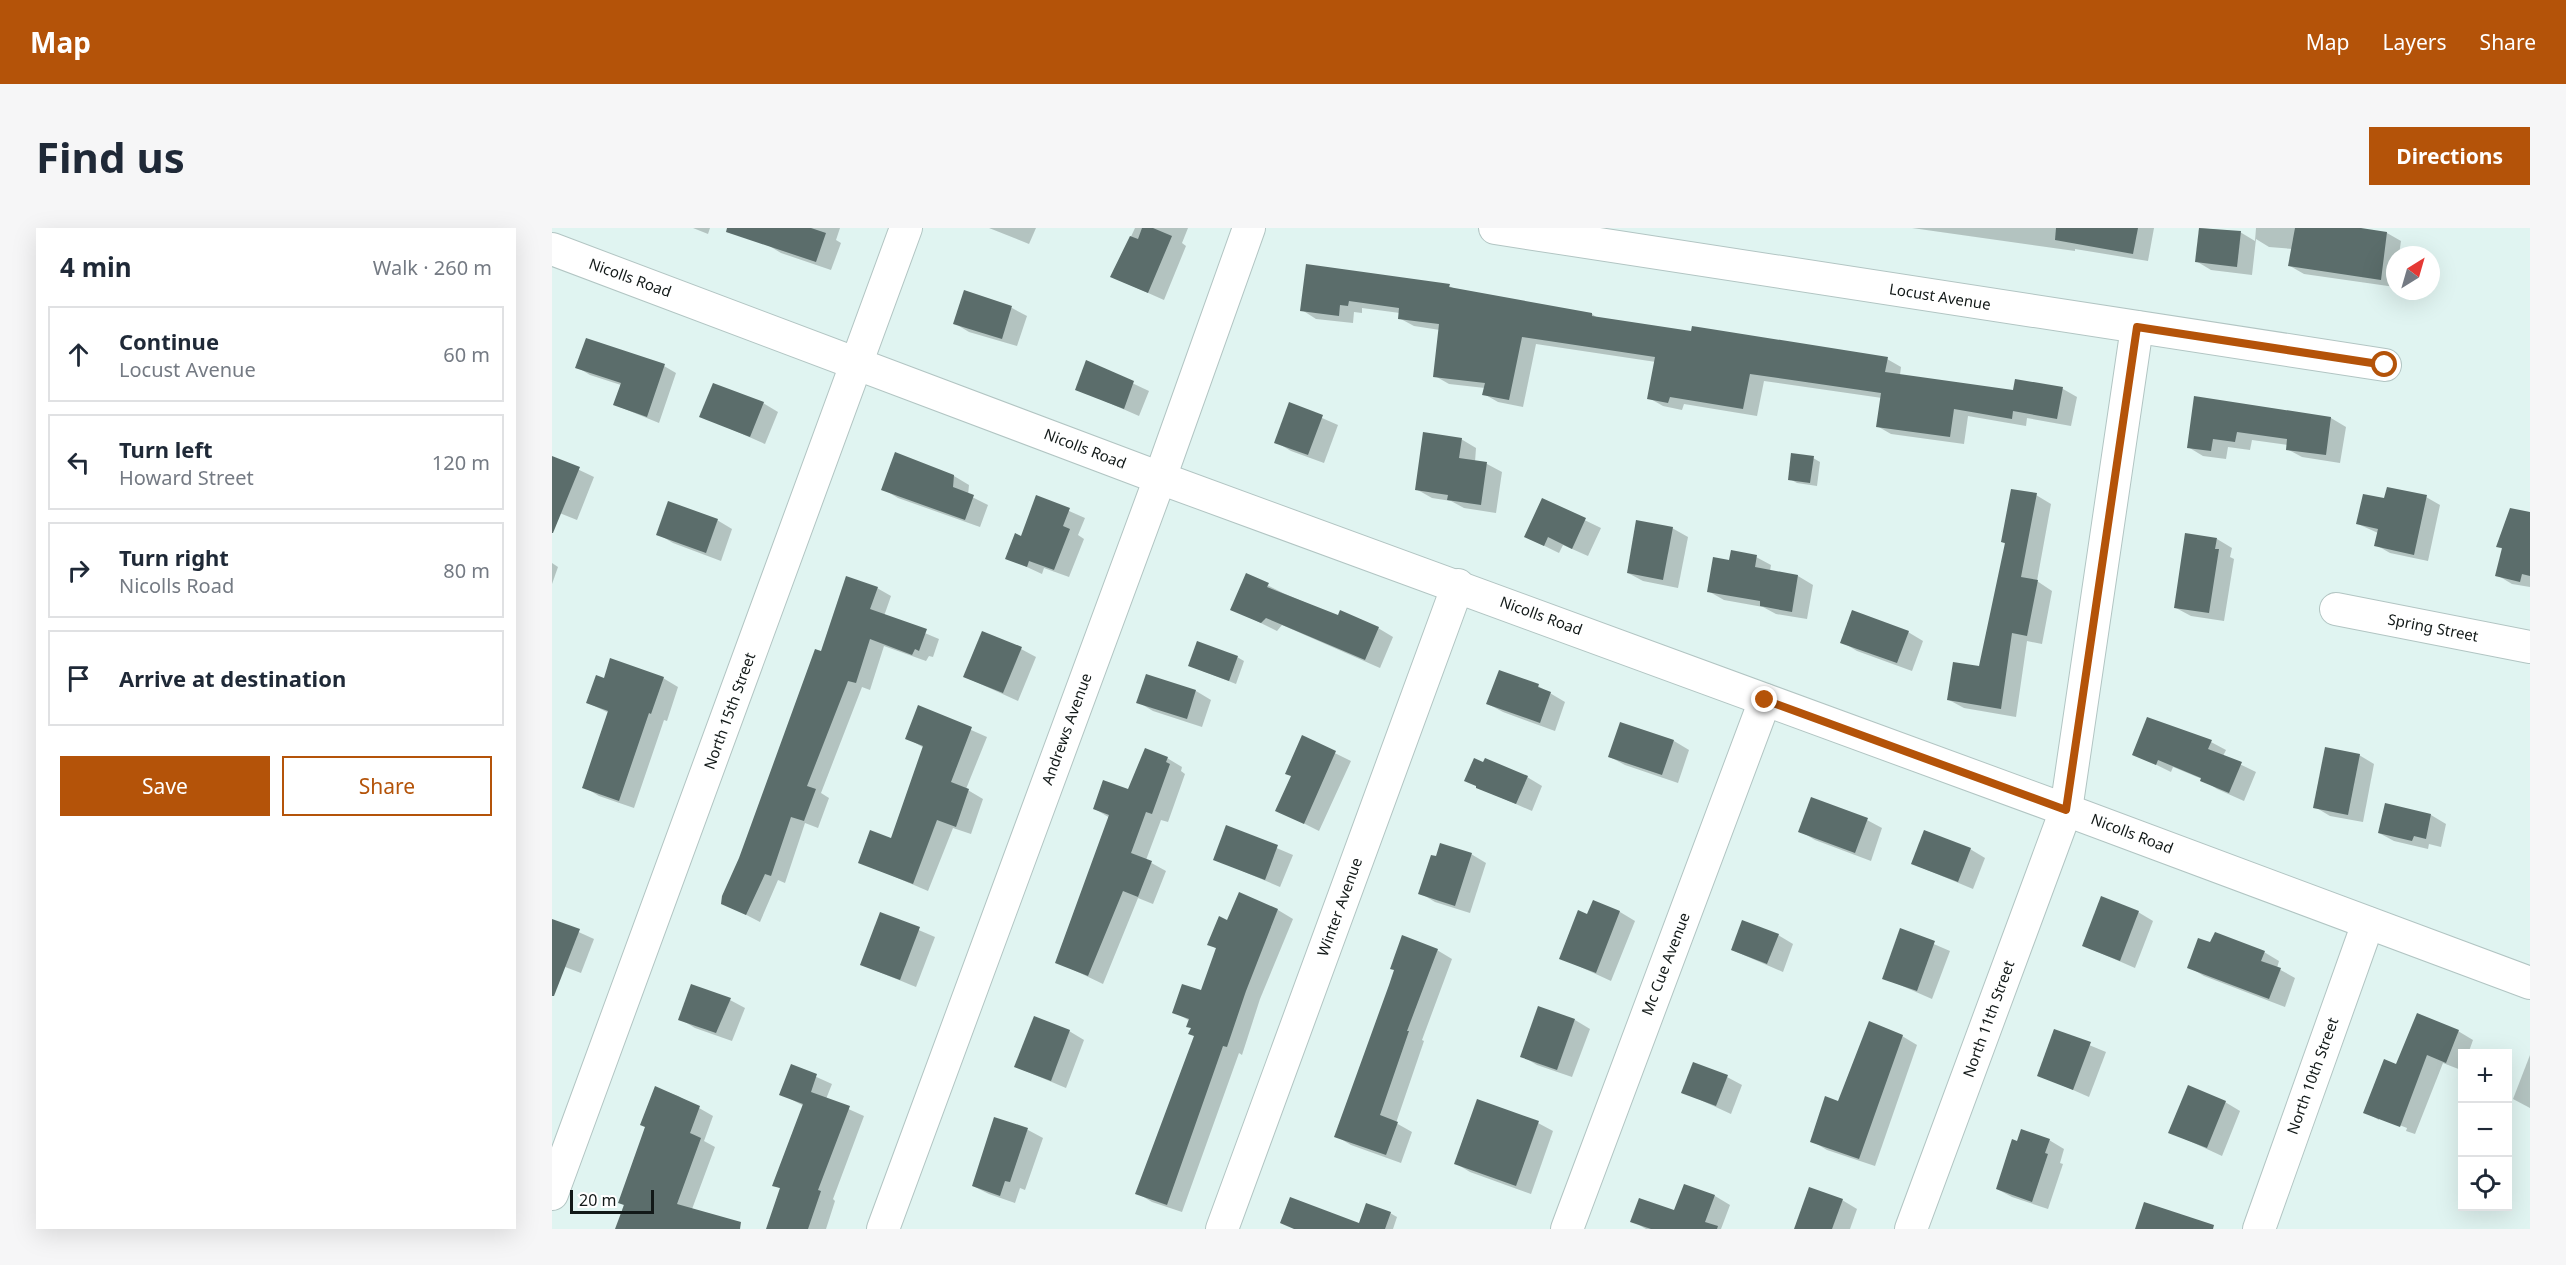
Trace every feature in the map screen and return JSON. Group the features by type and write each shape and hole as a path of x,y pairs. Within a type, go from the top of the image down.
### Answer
{"street":[{"name":"North 15th Street","path":"552,1194 906,228"},
{"name":"Andrews Avenue","path":"883,1229 1160,478 1249,228"},
{"name":"Locust Avenue","path":"1495,228 2385,365"},
{"name":"Nicolls Road","path":"556,247 1160,478 1458,585 2530,983"},
{"name":"North 11th Street","path":"1911,1229 2066,810 2137,327"},
{"name":"Winter Avenue","path":"1222,1229 1458,585"},
{"name":"Spring Street","path":"2336,609 2530,647"},
{"name":"Mc Cue Avenue","path":"1567,1229 1765,700"},
{"name":"North 10th Street","path":"2259,1229 2368,923"}],"building":[{"path":"727,228 811,228 826,233 816,262 726,232"},
{"path":"1142,228 1153,228 1172,236 1148,293 1110,277 1130,236 1138,239"},
{"path":"2056,228 2138,228 2133,254 2055,240"},
{"path":"2199,228 2241,231 2237,267 2195,262"},
{"path":"2295,228 2361,228 2387,232 2381,280 2288,266"},
{"path":"1306,264 1450,284 1449,287 1592,313 1592,316 1691,331 1692,326 1888,357 1885,372 2013,390 2015,379 2063,387 2057,419 2013,411 2012,419 1954,409 1950,437 1876,427 1881,393 1750,374 1743,409 1670,397 1668,403 1647,399 1655,357 1522,337 1509,400 1482,395 1485,383 1433,377 1439,324 1398,319 1399,308 1349,301 1348,306 1340,305 1339,316 1300,311"},
{"path":"964,290 1012,306 1002,339 953,324"},
{"path":"586,338 665,364 647,417 613,405 621,383 575,368"},
{"path":"1086,360 1134,381 1124,409 1075,390"},
{"path":"713,383 764,402 750,437 699,417"},
{"path":"2194,396 2331,417 2326,455 2286,450 2287,439 2237,432 2235,442 2213,439 2211,451 2187,448"},
{"path":"1289,402 1323,415 1308,455 1274,443"},
{"path":"1423,432 1462,438 1459,458 1487,462 1481,505 1447,500 1448,495 1415,490"},
{"path":"895,452 954,475 953,487 974,495 965,520 881,490"},
{"path":"1791,453 1814,456 1810,483 1788,480"},
{"path":"552,456 580,467 553,533 552,533"},
{"path":"2387,487 2427,495 2414,555 2374,546 2378,529 2356,524 2363,494 2384,498"},
{"path":"2011,489 2037,493 2021,577 2038,580 2027,636 2012,633 2001,709 1947,700 1953,662 1979,666 2005,543 2001,542"},
{"path":"1036,495 1070,508 1063,526 1070,529 1054,570 1029,561 1027,567 1005,559 1015,533 1021,536"},
{"path":"1542,498 1586,518 1572,549 1548,537 1544,546 1524,537"},
{"path":"668,501 718,519 706,553 656,535"},
{"path":"2510,508 2530,512 2530,576 2522,574 2520,582 2495,576 2502,548 2496,547"},
{"path":"1636,520 1673,527 1663,580 1627,573"},
{"path":"2185,533 2217,538 2215,549 2219,549 2209,613 2174,608"},
{"path":"1731,550 1757,555 1755,567 1798,575 1792,612 1760,606 1760,601 1707,592 1713,557 1729,560"},
{"path":"1246,573 1269,583 1267,587 1338,615 1340,610 1379,627 1365,660 1266,618 1261,623 1230,610"},
{"path":"846,576 878,587 870,609 927,629 919,651 915,649 912,655 870,639 856,683 848,681 807,786 816,789 804,821 791,817 771,876 765,874 746,915 721,904 722,896 739,858 815,649 821,651"},
{"path":"1852,610 1909,631 1897,663 1840,643"},
{"path":"982,631 1022,647 1003,693 963,677"},
{"path":"1197,641 1238,656 1229,681 1188,666"},
{"path":"610,658 664,677 651,714 649,713 619,801 582,788 608,711 586,703 596,675 604,678"},
{"path":"1499,670 1539,684 1538,687 1551,692 1540,723 1486,704"},
{"path":"1146,674 1196,690 1187,719 1136,703"},
{"path":"918,705 972,727 951,782 969,789 956,827 937,820 913,884 858,863 870,830 891,838 923,746 905,739"},
{"path":"2147,717 2212,740 2208,749 2242,762 2229,793 2200,781 2201,778 2158,760 2156,765 2132,755"},
{"path":"1620,722 1674,740 1662,775 1608,757"},
{"path":"1302,735 1336,751 1304,824 1275,811 1291,776 1285,774"},
{"path":"2325,747 2360,754 2348,815 2313,808"},
{"path":"1145,748 1168,757 1166,762 1170,764 1152,814 1146,812 1131,853 1152,861 1138,897 1123,891 1088,976 1055,963 1109,815 1093,809 1103,780 1128,789"},
{"path":"1474,758 1483,762 1485,758 1528,776 1516,804 1464,781"},
{"path":"1811,797 1868,818 1855,853 1798,832"},
{"path":"2385,803 2431,814 2426,839 2414,836 2412,841 2378,833"},
{"path":"1226,825 1278,845 1265,880 1213,860"},
{"path":"1924,830 1971,848 1958,882 1911,864"},
{"path":"1440,843 1472,853 1455,906 1418,894 1431,855 1436,856"},
{"path":"1239,892 1278,909 1227,1047 1223,1046 1167,1205 1135,1194 1194,1036 1188,1034 1191,1028 1186,1027 1189,1019 1172,1013 1182,984 1201,990 1216,948 1207,945 1219,916 1227,920"},
{"path":"2101,896 2139,911 2120,961 2082,946"},
{"path":"1593,900 1620,911 1596,973 1559,959 1578,910 1587,914"},
{"path":"880,912 920,927 900,980 860,965"},
{"path":"552,919 580,929 554,996 552,996"},
{"path":"1742,920 1779,934 1767,964 1731,950"},
{"path":"1900,928 1935,941 1917,991 1882,979"},
{"path":"2215,932 2265,951 2261,961 2281,968 2269,999 2187,968 2198,938 2210,942"},
{"path":"1402,935 1438,949 1407,1031 1409,1031 1380,1115 1398,1122 1386,1155 1334,1137 1389,985 1394,970 1390,969"},
{"path":"691,984 731,998 716,1033 678,1020"},
{"path":"1538,1006 1575,1019 1557,1070 1520,1057"},
{"path":"2417,1013 2459,1030 2446,1063 2427,1055 2400,1127 2363,1113 2384,1059 2396,1064"},
{"path":"1034,1016 1070,1030 1051,1081 1014,1067"},
{"path":"1869,1021 1903,1035 1859,1159 1810,1142 1825,1096 1838,1101"},
{"path":"2054,1029 2091,1042 2073,1090 2037,1076"},
{"path":"1693,1062 1728,1075 1716,1106 1681,1093"},
{"path":"791,1064 817,1074 811,1092 850,1106 818,1190 821,1191 808,1229 766,1229 780,1188 772,1186 803,1104 779,1095"},
{"path":"2188,1085 2226,1101 2207,1148 2168,1133"},
{"path":"655,1086 700,1106 690,1133 701,1138 677,1204 741,1222 740,1229 615,1229 624,1205 618,1203 645,1127 640,1125"},
{"path":"1477,1099 1539,1121 1516,1186 1454,1164"},
{"path":"994,1117 1028,1128 1010,1182 1005,1181 1000,1196 972,1186"},
{"path":"2021,1129 2050,1139 2045,1153 2048,1154 2032,1202 1996,1189 2012,1139 2017,1141"},
{"path":"1684,1184 1715,1195 1705,1222 1718,1226 1717,1229 1651,1229 1630,1222 1639,1198 1674,1210"},
{"path":"1809,1187 1843,1199 1832,1229 1794,1229"},
{"path":"1290,1197 1359,1223 1366,1203 1391,1212 1385,1229 1294,1229 1280,1223"},
{"path":"2144,1202 2214,1225 2213,1229 2135,1229"}],"route":[{"path":"1765,700 2066,810 2137,327 2385,365"}]}
